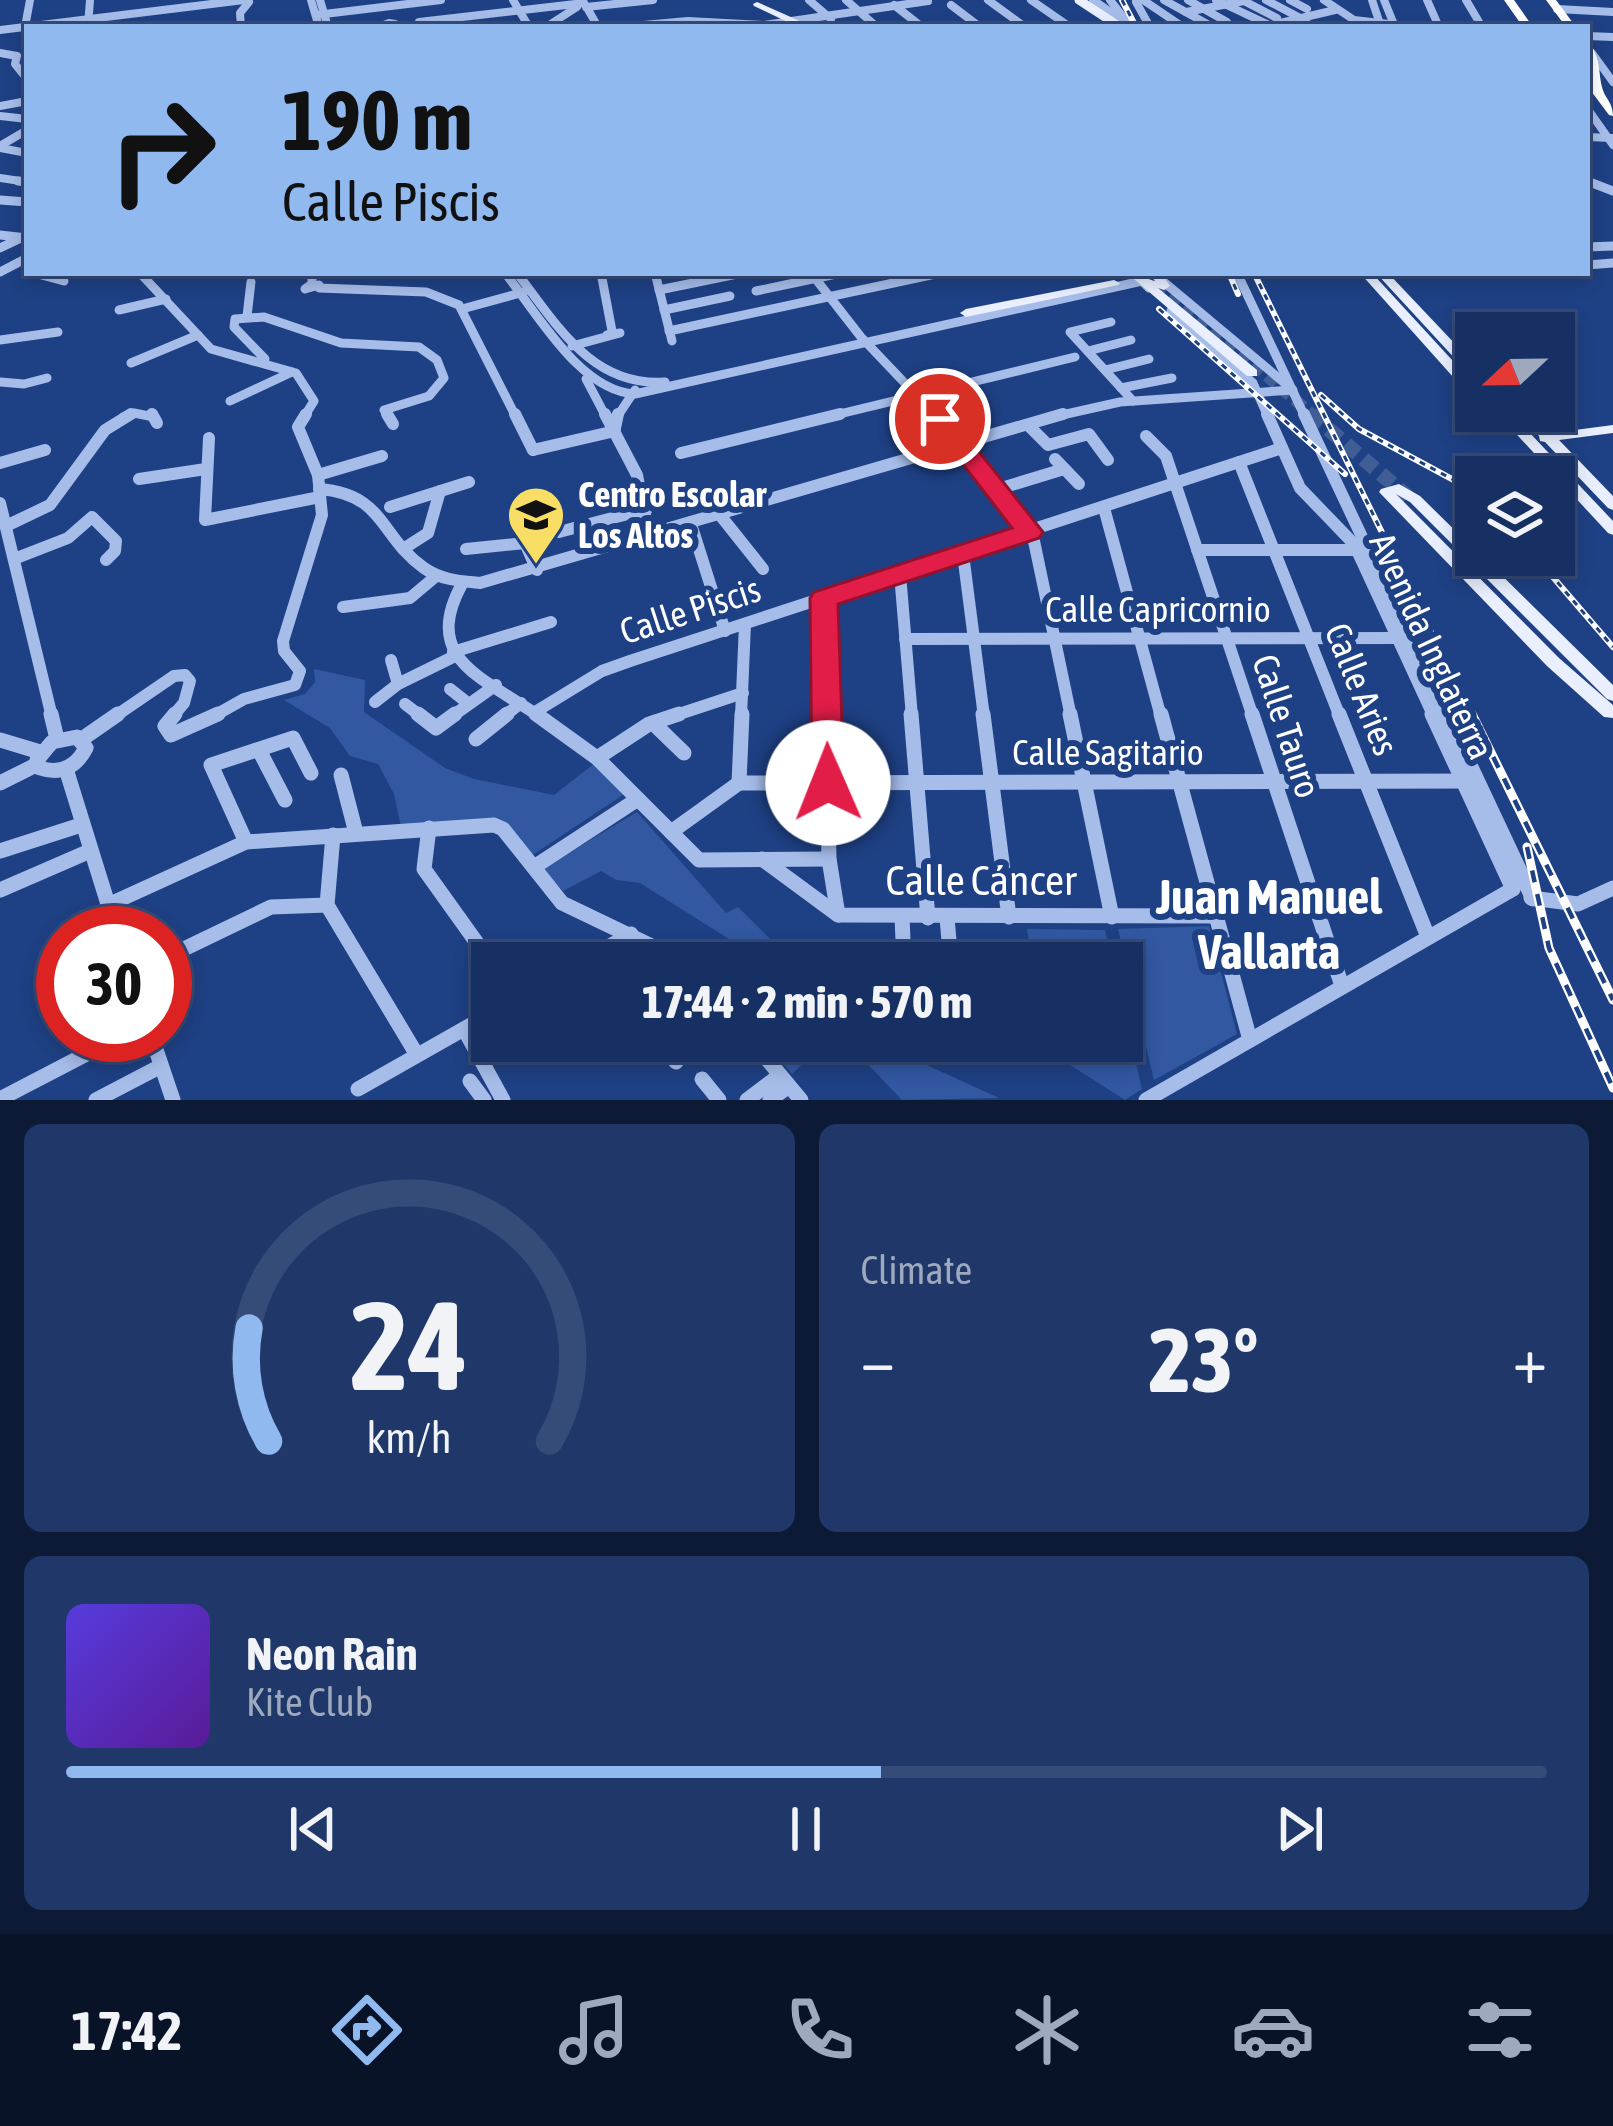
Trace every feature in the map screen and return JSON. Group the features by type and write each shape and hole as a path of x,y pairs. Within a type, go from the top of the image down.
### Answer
{"highway":[{"path":"1590,55 1612,131"},
{"path":"1590,98 1612,131"}],"main road":[{"path":"1083,0 1117,24"},
{"path":"758,1 790,24"},
{"path":"1145,276 1253,371"},
{"path":"1383,276 1455,367"},
{"path":"1384,276 1455,342"},
{"path":"1384,276 1455,351"},
{"path":"1384,276 1455,358"},
{"path":"966,313 1115,283"},
{"path":"1537,443 1613,429"},
{"path":"1575,430 1586,432"},
{"path":"1522,432 1613,505"},
{"path":"1525,432 1613,519"},
{"path":"1531,432 1544,456"},
{"path":"1537,443 1613,438"},
{"path":"1537,443 1613,530"},
{"path":"1400,489 1415,499 1612,704 1553,662 1386,492 1400,489"},
{"path":"1406,499 1612,704"},
{"path":"1575,500 1613,542"}],"street":[{"path":"0,52 19,56 14,31 30,0"},
{"path":"81,0 84,23"},
{"path":"84,23 90,0"},
{"path":"142,0 142,13"},
{"path":"84,23 186,4 261,0"},
{"path":"315,0 323,24"},
{"path":"320,15 441,0"},
{"path":"510,0 523,24"},
{"path":"809,0 829,18"},
{"path":"845,0 874,24"},
{"path":"796,24 895,5 964,0"},
{"path":"988,0 1021,24"},
{"path":"1030,0 1066,24"},
{"path":"1083,0 1115,14 1120,24"},
{"path":"1139,0 1179,24"},
{"path":"1163,0 1201,24"},
{"path":"1188,0 1227,22 1216,24"},
{"path":"1267,0 1306,20 1338,24"},
{"path":"1290,0 1305,5"},
{"path":"1324,0 1345,24"},
{"path":"395,24 587,2 649,1"},
{"path":"1186,12 1243,1 1270,24"},
{"path":"84,23 230,2"},
{"path":"413,2 422,24"},
{"path":"554,24 587,2"},
{"path":"941,3 965,24"},
{"path":"941,3 975,24"},
{"path":"1219,3 1267,24"},
{"path":"1553,3 1612,13"},
{"path":"895,5 918,24"},
{"path":"1290,12 1305,5"},
{"path":"1283,24 1335,10"},
{"path":"709,13 723,24"},
{"path":"1590,51 1612,78"},
{"path":"5,108 23,118"},
{"path":"5,108 23,118"},
{"path":"0,272 24,260"},
{"path":"14,265 24,269"},
{"path":"45,276 64,281"},
{"path":"0,783 39,758 57,739 82,739 174,676 185,675 190,681 184,703 165,726 171,735 188,731 244,699 281,692 298,682 300,670 283,641 321,520 319,487 298,427 313,395 292,372 265,359 212,350 149,276"},
{"path":"508,276 571,346 632,389"},
{"path":"519,276 526,291"},
{"path":"571,346 609,333 601,276"},
{"path":"656,276 670,336 926,276"},
{"path":"659,290 726,276"},
{"path":"756,291 813,276 864,340 920,394 1030,532 1112,916"},
{"path":"594,388 632,389 1145,276"},
{"name":"Avenida Inglaterra","path":"1238,276 1470,781 1513,890"},
{"path":"247,316 251,281"},
{"path":"314,281 426,292 446,297 462,309 532,456 615,431"},
{"path":"462,309 526,291"},
{"path":"664,310 730,296"},
{"path":"118,310 166,299"},
{"path":"864,340 966,313"},
{"path":"265,359 232,325 235,319 275,320 340,343 413,346 434,356 442,383 429,396 384,410 393,424"},
{"path":"1112,322 1070,332 1132,401"},
{"path":"0,340 58,332"},
{"path":"131,364 198,335"},
{"path":"1088,351 1131,340"},
{"path":"571,346 630,458 647,509 650,536"},
{"path":"681,453 1075,357"},
{"path":"1105,370 1149,359"},
{"path":"1253,371 1293,390"},
{"name":"Avenida Inglaterra","path":"1253,371 1256,389 1300,488 1363,550"},
{"path":"230,401 292,372"},
{"path":"0,382 24,384 47,378"},
{"path":"1121,388 1172,378"},
{"path":"594,388 612,379"},
{"path":"615,431 618,412 632,389"},
{"path":"319,487 364,498 411,561 435,577 462,584 497,581 1062,415 1132,401 1293,390"},
{"path":"6,526 51,504 115,420 140,412 152,414 157,423"},
{"path":"1062,415 1083,436"},
{"path":"1028,424 1048,445 1089,434 1108,460"},
{"name":"Calle Tauro","path":"1146,436 1166,456 1176,484 1342,986"},
{"path":"209,437 205,520 319,487 382,456"},
{"name":"Calle Piscis","path":"476,740 602,671 1282,448"},
{"path":"0,464 45,450"},
{"name":"Calle Aries","path":"1240,462 1428,937"},
{"path":"995,490 1059,464 1079,484"},
{"path":"139,479 206,469"},
{"path":"1026,481 1040,496"},
{"path":"390,507 469,482"},
{"path":"403,549 428,533 440,491"},
{"path":"420,497 434,511"},
{"path":"0,503 57,739"},
{"path":"1104,508 1250,1040"},
{"path":"559,532 647,509"},
{"path":"720,515 763,569"},
{"path":"14,560 68,538 92,517 116,541 106,560"},
{"path":"692,524 725,631"},
{"path":"466,549 525,543 537,570"},
{"path":"1198,550 1363,550"},
{"path":"963,554 1009,917"},
{"path":"900,574 917,783 945,942"},
{"path":"343,607 410,598 435,577"},
{"path":"462,584 444,618 445,638 454,654 596,758 699,860 830,859"},
{"path":"824,598 830,859 838,915"},
{"path":"375,703 398,684 454,654 550,622"},
{"path":"671,832 739,783 745,624"},
{"name":"Calle Capricornio","path":"905,639 1404,638"},
{"path":"391,660 398,684"},
{"path":"405,704 436,728 496,685"},
{"path":"450,688 469,704"},
{"path":"596,758 653,722 742,693"},
{"path":"653,722 684,753"},
{"path":"247,842 211,766 293,738 311,772"},
{"path":"0,740 39,758 44,771 66,769 84,754 82,739"},
{"path":"259,749 285,800"},
{"path":"66,769 108,905 247,842 494,824 562,903 647,942"},
{"path":"341,775 356,833"},
{"name":"Avenida Inglaterra","path":"1470,781 1540,906"},
{"name":"Calle Sagitario","path":"739,783 1470,781"},
{"path":"532,864 635,796"},
{"path":"0,851 82,825"},
{"path":"429,828 424,869 476,942"},
{"path":"333,835 327,905 417,1055"},
{"path":"0,890 90,851"},
{"name":"Calle Cáncer","path":"763,860 838,915 1217,916"},
{"path":"1146,1100 1513,890 1540,906 1577,904 1613,888"},
{"path":"192,945 271,907 327,905"},
{"path":"902,917 903,942"},
{"path":"617,942 631,934"},
{"path":"358,1089 471,1025"},
{"path":"464,1029 494,1099"},
{"path":"0,1099 71,1062"},
{"path":"160,1062 173,1100"},
{"path":"769,1062 790,1087"},
{"path":"96,1100 161,1066"},
{"path":"702,1079 719,1100"},
{"path":"470,1082 494,1099"},
{"path":"747,1100 790,1087"},
{"path":"770,1100 790,1087"}],"shaded area":[{"path":"314,669 365,680 364,712 445,768 474,779 554,795 595,763 626,793 531,856 501,820 401,827 394,794 378,764 350,756 330,728 284,700 305,694 315,682"},
{"path":"637,812 726,913 738,907 773,942 734,942 640,883 616,880 601,871 563,891 542,869"},
{"path":"1209,926 1237,1034 1154,1080 1143,1034 1143,942 1121,942 1118,929"},
{"path":"1027,929 1105,930 1108,942 1029,942"},
{"path":"782,1062 805,1062 792,1074"},
{"path":"866,1062 920,1062 999,1098 902,1100"},
{"path":"1066,1062 1136,1062 1142,1089 1125,1100"}],"tunnel":[{"path":"1157,283 1315,417"},
{"path":"1311,414 1408,497"}],"railway":[{"path":"1122,0 1134,24"},
{"path":"1230,276 1238,294"},
{"path":"1255,276 1473,717"},
{"path":"1159,309 1345,474"},
{"path":"1321,395 1359,429 1455,481"},
{"path":"1552,576 1613,647"},
{"path":"1472,714 1613,1000"},
{"path":"1527,847 1549,948 1613,1088"}],"place":[{"name":"Centro Escolar Los Altos","path":"536,566"}],"district":[{"name":"Juan Manuel Vallarta","path":"1269,924"}],"route":[{"path":"828,783 824,598 1030,532 940,419"}]}
